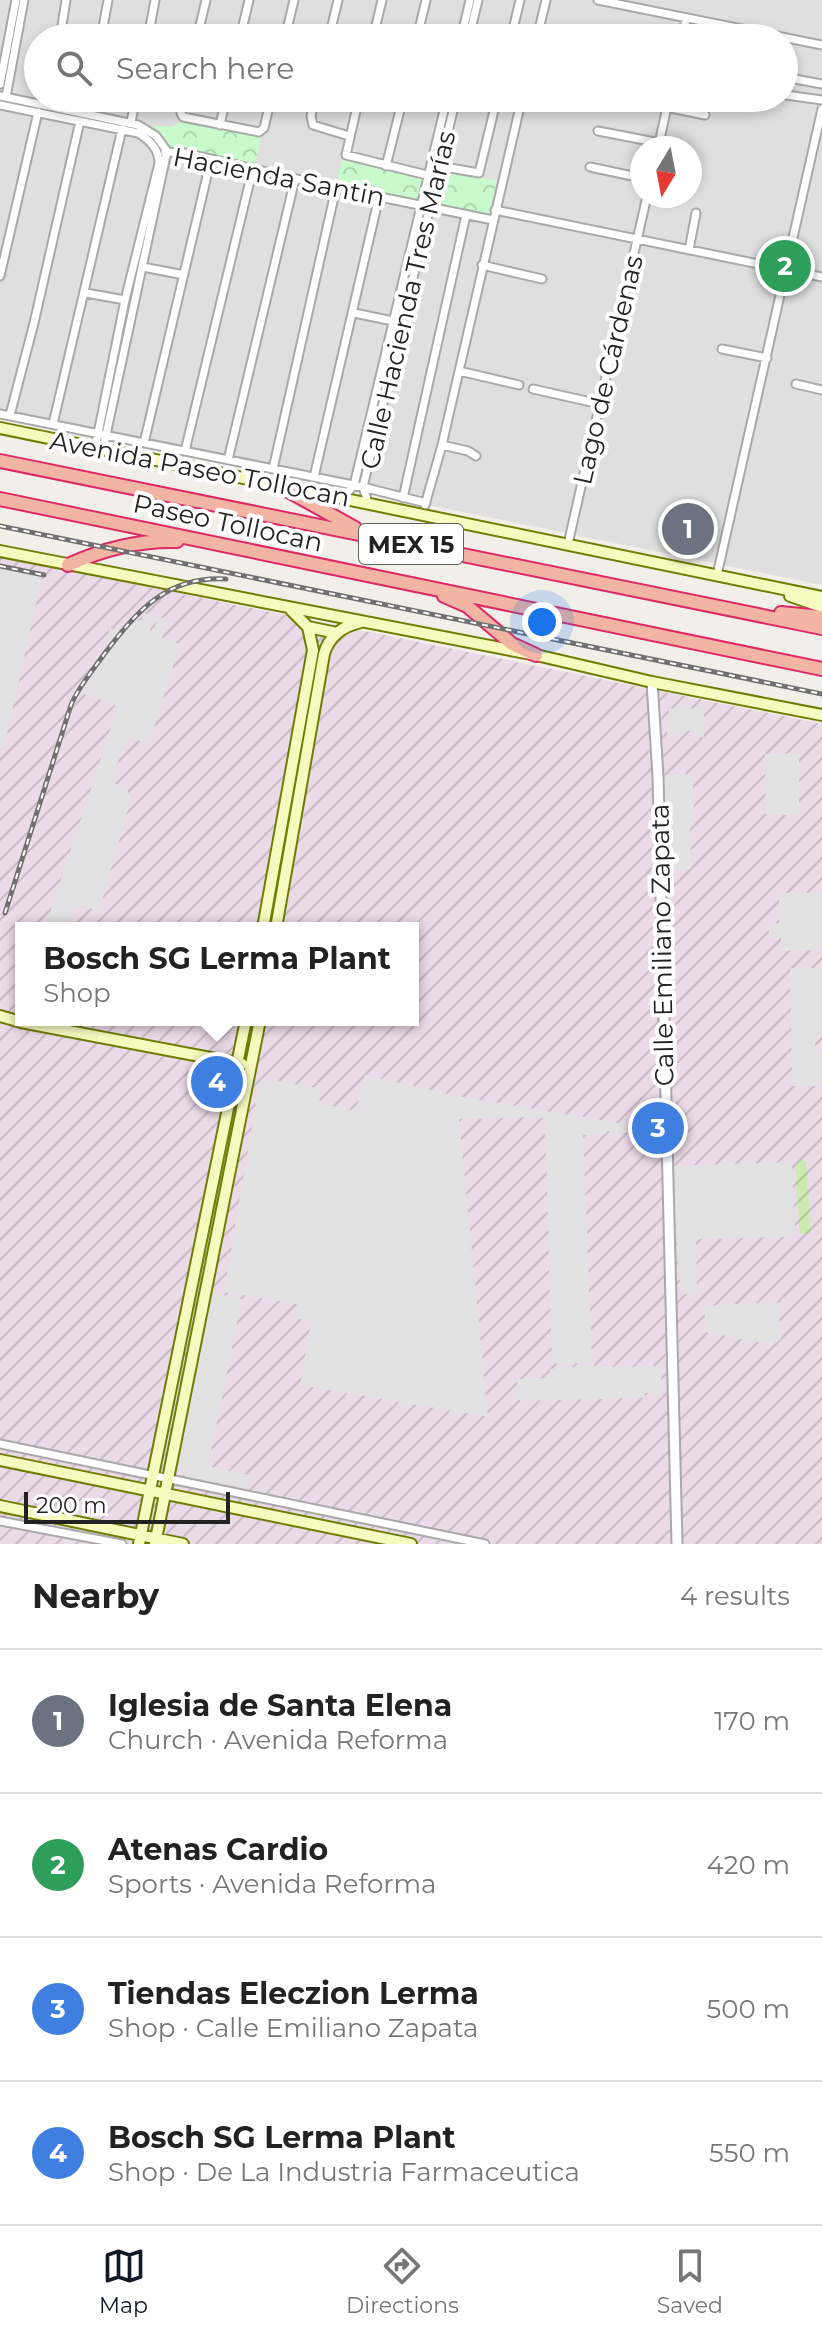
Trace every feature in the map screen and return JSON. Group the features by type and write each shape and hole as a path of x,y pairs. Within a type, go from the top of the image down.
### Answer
{"highway":[{"name":"Paseo Tollocan","path":"0,461 822,628"},
{"path":"281,487 332,517 376,537"},
{"name":"Paseo Tollocan","path":"0,499 822,669"},
{"path":"68,565 135,543 199,540"},
{"path":"428,587 467,606 512,644 536,655"},
{"path":"764,616 780,613 822,617"}],"main road":[{"name":"Avenida Paseo Tollocan","path":"0,428 281,487 368,503 424,509 568,544 822,597"},
{"path":"0,551 536,655 652,682 822,715"},
{"path":"763,585 822,607"},
{"path":"286,607 308,627 337,633"},
{"path":"265,922 278,876 308,712 324,654 337,633 350,625 368,622"},
{"path":"308,627 313,650 308,712"},
{"path":"276,922 278,876"},
{"path":"42,1026 252,1066"},
{"path":"140,1539 245,1026"},
{"path":"156,1541 259,1026"},
{"path":"0,1460 411,1544"},
{"path":"0,1506 140,1539 183,1544"}],"street":[{"path":"16,0 18,14 3,97 24,99"},
{"path":"0,84 24,0"},
{"path":"62,24 66,0"},
{"path":"104,24 108,0"},
{"path":"151,24 155,0"},
{"path":"200,24 206,0"},
{"path":"243,24 249,0"},
{"path":"288,24 294,0"},
{"path":"332,24 338,0"},
{"path":"376,24 382,0"},
{"path":"420,24 426,0"},
{"path":"464,24 470,0"},
{"path":"472,24 478,0"},
{"path":"514,24 520,0"},
{"path":"540,24 546,0"},
{"path":"598,0 712,24"},
{"path":"685,24 686,19"},
{"path":"798,40 822,45"},
{"path":"798,80 822,84"},
{"path":"798,97 822,100"},
{"path":"0,105 24,109"},
{"path":"717,575 822,109"},
{"path":"0,276 38,112 86,113 131,122 151,131 163,153"},
{"path":"64,112 80,121 145,137 163,153"},
{"path":"131,122 133,112"},
{"path":"181,112 186,118 259,132 264,128 268,112"},
{"path":"220,125 223,112"},
{"path":"313,112 311,122 316,128 349,136"},
{"path":"355,112 345,153 433,176"},
{"path":"386,166 400,112"},
{"name":"Calle Hacienda Tres Marías","path":"344,497 354,485 383,383 433,176 444,112"},
{"name":"Calle Hacienda Tres Marías","path":"433,176 439,166 452,112"},
{"path":"439,166 474,174 480,170 494,112"},
{"path":"0,414 363,487 403,498 424,509 442,445 519,112"},
{"path":"661,136 666,112"},
{"path":"689,112 705,115"},
{"path":"10,415 80,121"},
{"path":"53,424 122,129"},
{"path":"598,131 630,138"},
{"path":"99,449 119,350 143,267 163,153"},
{"name":"Hacienda Santin","path":"163,153 211,159 493,220"},
{"path":"144,443 211,159"},
{"path":"590,167 630,175"},
{"path":"185,451 253,168"},
{"path":"228,460 295,179"},
{"path":"273,469 336,188"},
{"path":"314,477 379,197"},
{"name":"Lago de Cárdenas","path":"568,544 644,208"},
{"path":"495,210 822,277"},
{"path":"689,250 696,213"},
{"path":"403,498 466,215"},
{"path":"119,350 125,300 147,232"},
{"path":"482,265 542,279"},
{"path":"143,267 184,275"},
{"name":"Calle Hacienda Tres Marías","path":"368,503 363,487 393,321 408,279"},
{"path":"86,293 125,300"},
{"path":"354,313 393,321"},
{"path":"722,349 767,358"},
{"path":"459,371 519,385"},
{"path":"796,384 822,390"},
{"path":"533,389 600,404"},
{"path":"442,445 476,456"},
{"name":"Calle Emiliano Zapata","path":"652,682 658,776 677,1544"},
{"path":"0,1444 485,1544"},
{"path":"0,1521 122,1544"}],"shaded area":[{"path":"0,0 822,0 822,585 0,418"},
{"path":"0,557 822,724 822,1544 0,1544"},
{"path":"0,567 42,577 4,748 0,747"},
{"path":"144,613 154,616 152,633 159,617 168,619 162,638 180,644 149,744 131,738 125,741 113,778 116,784 126,788 131,799 99,911 83,906 74,908 70,922 47,922 117,709 114,704 84,694 96,659 106,647 110,628 119,630 133,615 141,622"},
{"path":"669,708 704,709 704,738 688,730 667,734"},
{"path":"799,753 799,815 766,815 765,754"},
{"path":"693,774 691,869 664,870 662,775"},
{"path":"779,893 822,893 822,950 781,951 781,938 769,938 769,924 779,923"},
{"path":"790,968 822,968 822,1033 815,1034 815,1050 822,1050 822,1086 792,1086"},
{"path":"365,1075 457,1096 654,1129 645,1134 608,1131 605,1134 583,1135 592,1363 552,1364 545,1120 541,1117 459,1119 488,1417 300,1385 311,1321 295,1318 297,1304 224,1292 259,1085 265,1079 318,1088 320,1103 356,1111"},
{"path":"792,1162 795,1233 786,1237 696,1239 697,1294 684,1294 680,1285 674,1166"},
{"path":"206,1291 242,1299 208,1466 249,1475 246,1488 185,1476 172,1460"},
{"path":"778,1302 781,1339 773,1345 706,1332 704,1306"},
{"path":"593,1365 661,1366 662,1398 645,1393 644,1398 520,1401 514,1394 513,1389 518,1388 518,1384 514,1379 550,1378 550,1369"}],"green space":[{"path":"182,120 261,136 255,165 168,147 155,126 172,127"},
{"path":"342,160 426,179 420,204 336,186"},
{"path":"442,170 497,181 489,217 435,206"},
{"path":"802,1159 806,1162 811,1232 800,1234 795,1169"}],"railway":[{"path":"0,526 822,694"},
{"path":"0,566 44,575"},
{"path":"5,913 71,705 82,685 130,623 156,599 187,583 226,579"}],"place":[{"name":"Atenas Cardio","path":"785,266"},
{"name":"Iglesia de Santa Elena","path":"688,529"},
{"name":"Bosch SG Lerma Plant","path":"217,1082"},
{"name":"Tiendas Eleczion Lerma","path":"658,1128"}]}
